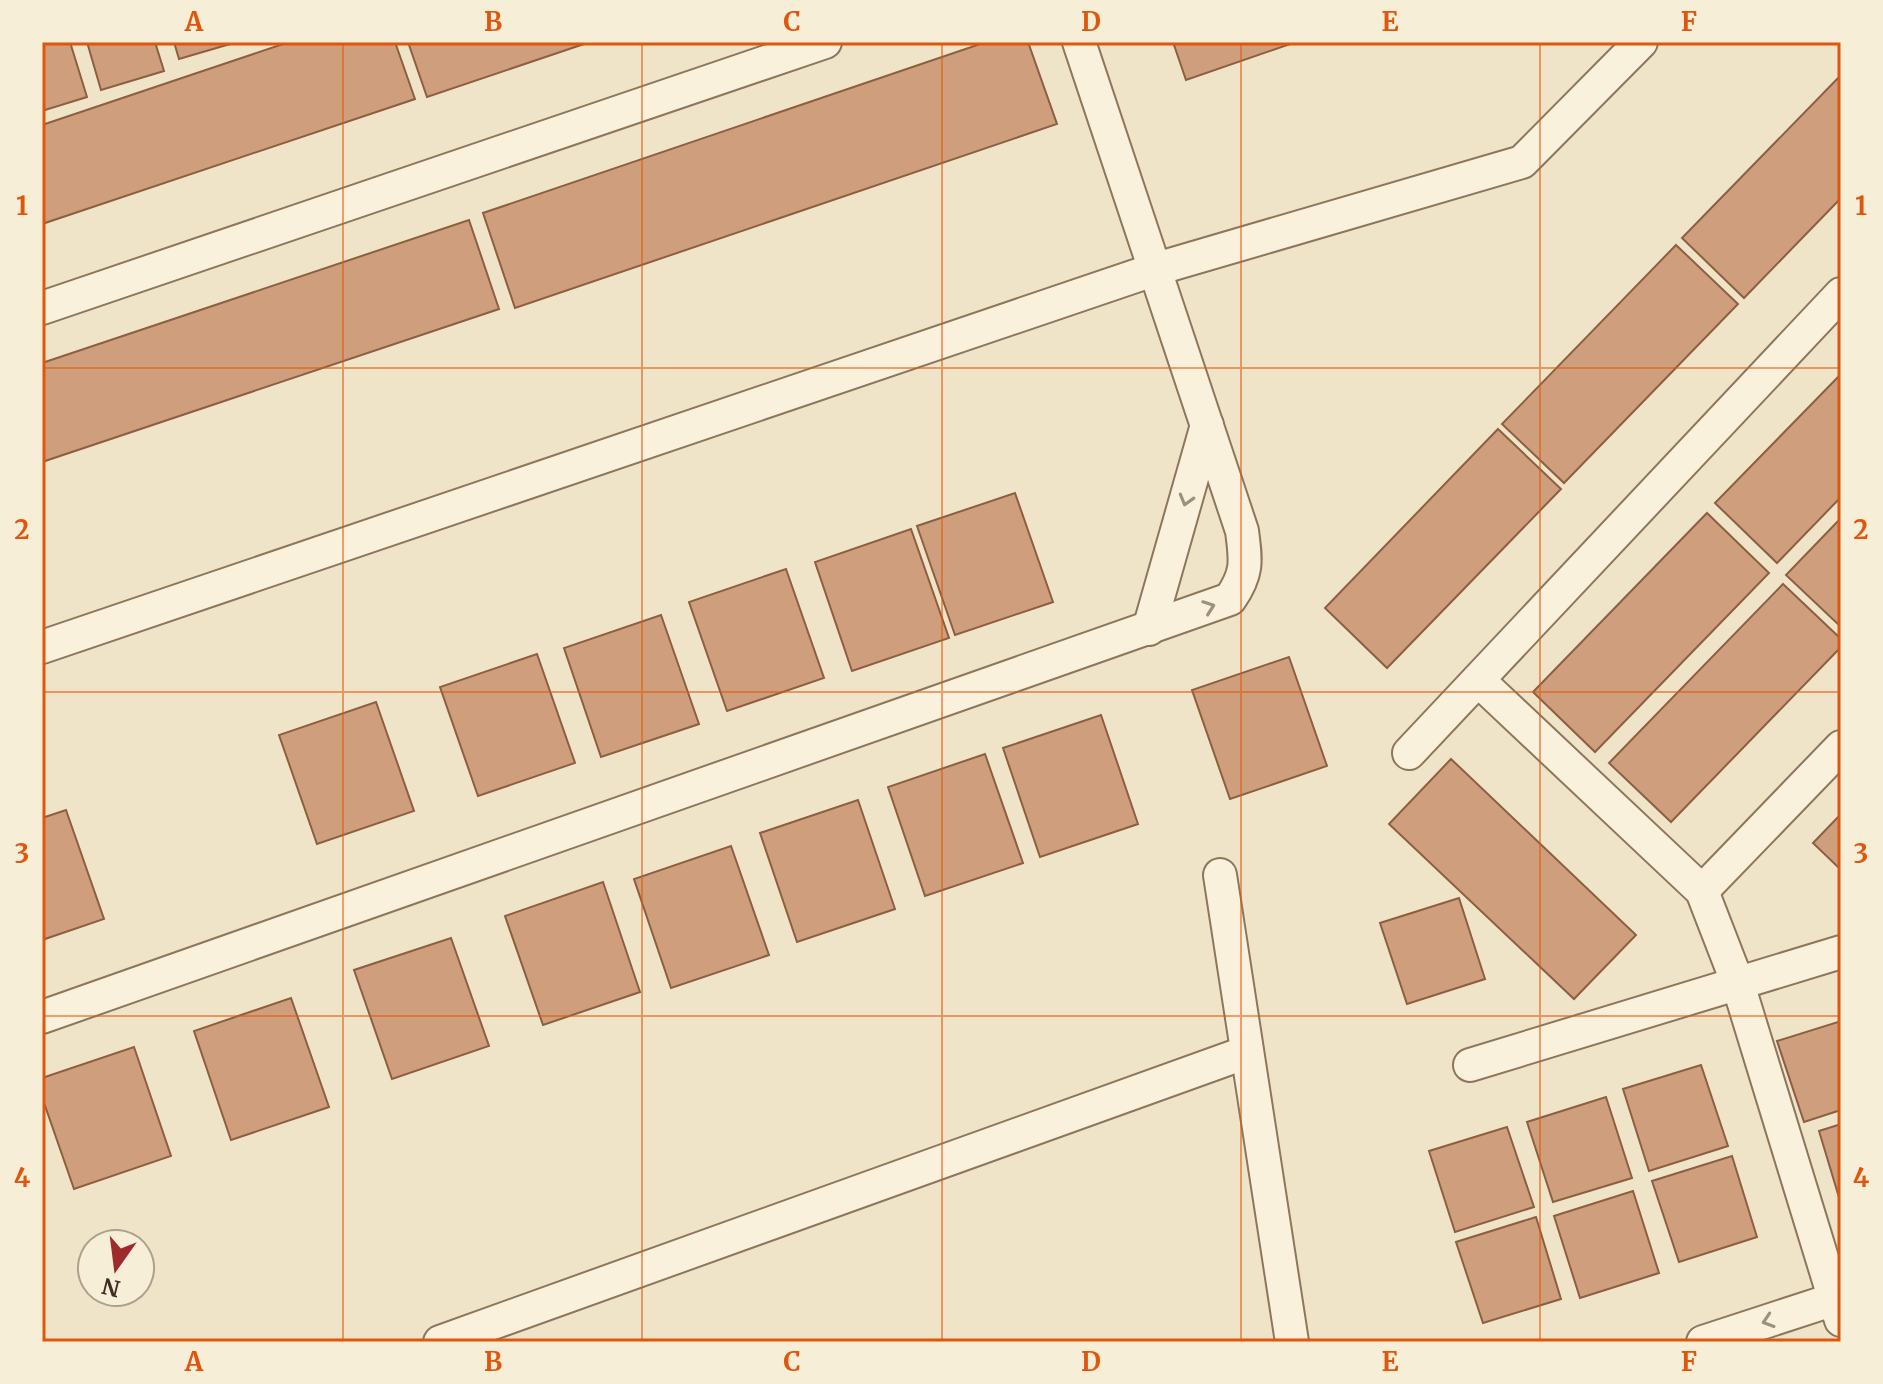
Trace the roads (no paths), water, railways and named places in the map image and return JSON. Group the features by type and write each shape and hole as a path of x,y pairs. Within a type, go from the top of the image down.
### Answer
{"street":[{"path":"42,308 825,42"},
{"path":"42,1017 1230,599 1241,583 1246,563 1242,531 1079,42"},
{"path":"42,647 1156,269 1522,162 1641,42"},
{"path":"1409,753 1841,294"},
{"path":"1149,629 1207,425"},
{"path":"1478,680 1702,891 1738,984 1839,1306 1703,1342"},
{"path":"1702,891 1841,747"},
{"path":"1220,875 1292,1342"},
{"path":"1470,1065 1841,952"},
{"path":"440,1342 1247,1052"}]}
